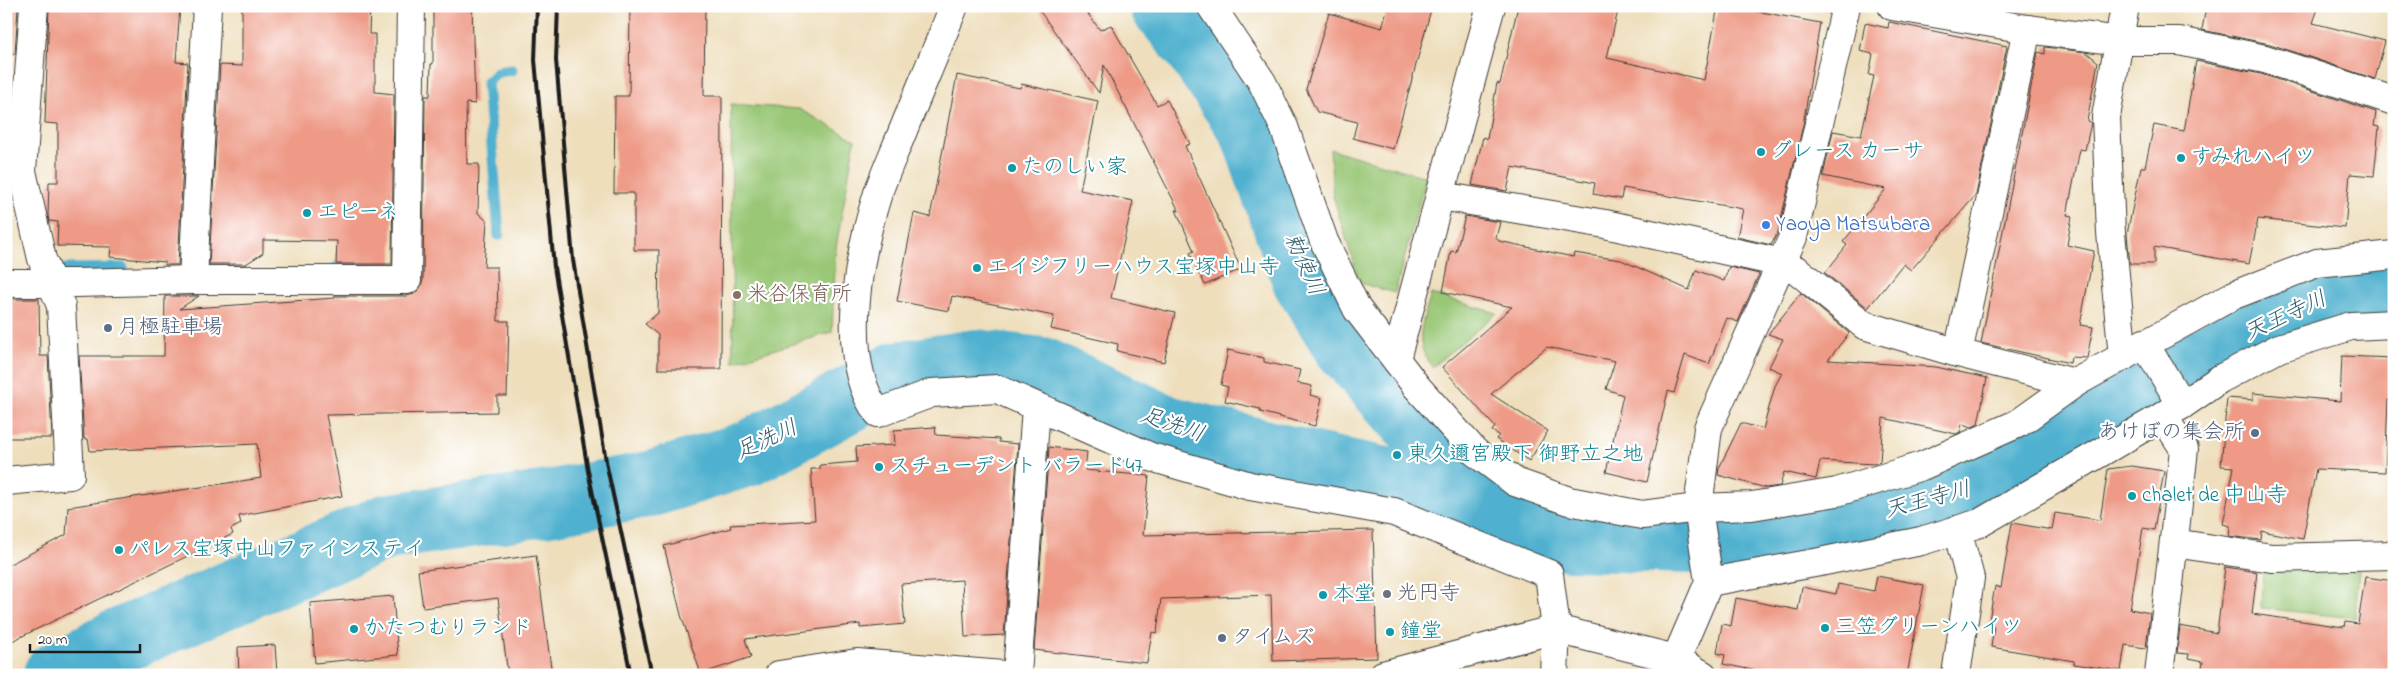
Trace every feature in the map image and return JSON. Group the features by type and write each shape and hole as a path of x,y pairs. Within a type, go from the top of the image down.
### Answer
{"street":[{"path":"6,481 70,475 61,306 42,259 22,171 34,6"},
{"path":"193,280 207,6"},
{"path":"6,282 407,280 410,6"},
{"path":"954,6 876,202 865,246 854,312 859,378 870,404 878,413 932,393 997,389 1151,457 1250,486 1394,512 1549,574 1556,629 1554,675"},
{"path":"1211,6 1262,82 1284,127 1324,242 1357,309 1417,387 1475,452 1515,482 1569,501 1642,515 1699,514 1837,492 1922,466 2019,423 2075,383 2139,351 2234,295 2317,263 2394,255"},
{"path":"1396,359 1491,6"},
{"path":"1676,659 1708,576 1699,514 1708,428 1793,237 1846,6"},
{"path":"1892,6 2027,29 2120,41 2179,41 2265,60 2394,101"},
{"path":"2125,6 2106,117 2111,233 2139,351 2173,405 2184,449 2159,675"},
{"path":"1958,353 2027,29"},
{"path":"1441,196 1605,224 1782,263 1798,272 1864,325 1958,353 2075,383"},
{"path":"1708,576 1820,562 1921,541 1980,523 2173,405 2278,348 2350,326 2394,324"},
{"path":"1017,675 1036,407"},
{"path":"1957,530 1970,578 1959,674"},
{"path":"2174,543 2272,558 2394,555"},
{"path":"1383,675 1556,629 1676,659 1703,675"},
{"path":"779,675 856,664 1003,675"}],"green space":[{"path":"731,104 799,109 855,140 836,247 832,332 733,362"},
{"path":"1330,149 1426,177 1395,293 1360,283 1333,196"},
{"path":"1431,294 1497,313 1432,367 1422,348 1421,340 1421,332"},
{"path":"2263,568 2359,570 2355,618 2261,608"}],"building":[{"path":"6,6 18,6 15,54 6,53"},
{"path":"49,6 180,6 176,62 188,63 178,265 165,265 165,262 110,257 111,247 57,246 58,222 49,221 48,215 49,182 58,182 58,124 45,123"},
{"path":"242,6 370,6 369,34 375,34 375,92 394,94 392,264 336,264 337,241 263,240 263,253 246,264 209,264 220,65 242,66"},
{"path":"433,6 472,6 475,104 466,103 467,164 479,164 478,213 487,221 484,267 497,267 498,321 509,321 507,396 497,396 497,412 326,415 342,496 239,516 241,524 231,529 233,534 6,644 6,566 66,535 68,507 261,478 257,444 90,451 88,439 84,439 79,356 164,356 165,296 199,296 179,309 335,298 335,296 407,296 414,294 420,288 423,280 425,96 430,96 431,64 433,64"},
{"path":"630,6 705,6 704,96 722,96 721,369 658,369 658,335 645,324 658,313 659,250 634,250 634,193 614,193 615,96 629,96"},
{"path":"1036,6 1082,6 1100,30 1111,25 1157,105 1167,100 1190,144 1185,146 1241,269 1205,285 1190,253 1194,251 1176,210 1179,211 1104,65 1099,93"},
{"path":"1388,6 1432,6 1393,149 1353,138 1357,122 1317,112 1306,89 1329,13 1382,28"},
{"path":"1518,6 1619,6 1607,58 1704,80 1718,6 1757,6 1756,11 1820,23 1803,125 1778,232 1771,245 1737,237 1743,209 1623,188 1621,199 1593,194 1595,183 1512,167 1507,191 1472,185 1483,137 1487,139 1497,83 1500,84"},
{"path":"2206,6 2319,6 2313,23 2385,41 2375,79 2270,44 2202,30"},
{"path":"1889,22 2007,46 1976,195 1911,270 1903,264 1868,308 1825,273 1847,245 1843,242 1886,189 1823,176 1833,131 1861,136 1874,76 1869,75 1873,54 1860,51 1865,23 1888,28"},
{"path":"2045,47 2086,52 2098,62 2087,121 2091,123 2085,150 2080,149 2067,215 2072,216 2067,245 2094,251 2080,325 2093,327 2087,358 2071,357 2070,363 1981,343 2038,52 2045,54"},
{"path":"2196,61 2261,74 2376,112 2374,126 2379,127 2374,176 2350,174 2345,228 2258,219 2249,264 2154,247 2154,264 2130,264 2127,234 2141,167 2145,167 2154,125 2184,131"},
{"path":"957,75 1020,88 1021,84 1098,101 1080,190 1133,201 1111,298 1175,313 1164,362 1117,351 1118,344 1051,329 1054,316 952,296 949,311 897,301 914,213 930,217"},
{"path":"1465,216 1500,222 1496,238 1499,241 1573,257 1574,253 1621,260 1689,290 1696,270 1724,281 1729,267 1759,274 1738,322 1727,318 1709,364 1685,355 1674,393 1668,391 1647,482 1606,472 1623,395 1606,389 1615,361 1547,347 1491,394 1548,431 1529,461 1496,439 1499,435 1492,431 1495,427 1442,367 1512,307 1443,292 1451,251 1456,252"},
{"path":"1801,293 1849,333 1828,360 1936,367 1987,378 1978,424 1972,427 1962,424 1960,432 1956,434 1883,418 1880,462 1874,464 1820,461 1816,479 1784,472 1780,486 1766,488 1718,475 1719,468 1741,423 1763,429 1775,386 1782,373 1769,367 1783,339 1768,334"},
{"path":"6,299 39,299 40,356 48,356 52,438 6,438"},
{"path":"1228,350 1264,358 1264,362 1300,370 1297,383 1312,386 1310,395 1322,398 1315,426 1260,412 1260,409 1225,401 1228,387 1221,385"},
{"path":"2342,356 2394,358 2394,400 2388,400 2385,472 2316,469 2303,539 2262,531 2261,540 2229,536 2230,526 2223,524 2234,467 2221,466 2227,398 2253,400 2253,393 2340,401"},
{"path":"935,427 936,435 999,439 999,442 1018,444 1004,635 965,637 962,580 901,584 905,624 860,628 860,624 745,639 751,657 701,674 681,615 664,546 731,528 730,525 815,520 811,469 820,469 820,465 857,462 856,447 895,445 894,430"},
{"path":"1049,447 1087,452 1085,470 1149,476 1143,535 1373,530 1377,658 1273,661 1271,595 1161,599 1157,633 1152,632 1147,663 1034,650"},
{"path":"2132,466 2164,471 2154,530 2143,528 2130,609 2150,613 2146,648 2125,645 2121,671 2074,664 2074,661 1991,647 1994,626 1988,626 1995,586 2001,588 2012,523 2052,530 2055,513 2100,520 2108,469"},
{"path":"536,555 552,675 508,675 498,598 423,608 418,571"},
{"path":"2225,567 2257,572 2252,614 2344,627 2345,622 2358,624 2365,577 2394,581 2394,675 2201,675 2203,662 2188,659 2189,654 2177,653 2180,626 2217,633"},
{"path":"1877,576 1924,585 1907,675 1777,675 1723,664 1725,655 1717,653 1722,624 1731,626 1736,598 1798,610 1802,587 1836,594 1838,584 1874,591"},
{"name":"かたつむりランド","path":"393,596 398,655 315,663 310,603"},
{"path":"275,645 277,675 239,675 238,647"}],"waterway":[{"name":"勅使川","path":"1163,6 1195,45 1252,129 1305,280 1347,347 1482,500"},
{"path":"499,235 487,82 498,72 512,70"},
{"path":"338,266 370,266"},
{"path":"65,269 123,268"},
{"name":"足洗川","path":"56,675 115,643 386,527 543,504 651,484 750,453 897,374 975,362 1042,370 1166,428 1314,465 1482,500 1569,538 1736,542 1834,524 1970,493 2126,406 2259,326 2331,294 2394,290"}],"railway":[{"path":"537,6 535,60 554,267 588,471 631,675"},
{"path":"558,6 556,60 573,260 607,467 652,675"}],"place":[{"name":"グレース カーサ","path":"1761,152"},
{"name":"すみれハイツ","path":"2181,158"},
{"name":"たのしい家","path":"1012,168"},
{"name":"エピーネ","path":"307,213"},
{"name":"Yaoya Matsubara","path":"1766,225"},
{"name":"エイジフリーハウス宝塚中山寺","path":"977,268"},
{"name":"米谷保育所","path":"737,295"},
{"name":"月極駐車場","path":"108,328"},
{"name":"あけぼの集会所","path":"2255,433"},
{"name":"東久邇宮殿下 御野立之地","path":"1397,455"},
{"name":"スチューデント バラード47","path":"879,467"},
{"name":"chalet de 中山寺","path":"2132,496"},
{"name":"パレス宝塚中山ファインステイ","path":"119,550"},
{"name":"光円寺","path":"1387,594"},
{"name":"本堂","path":"1323,595"},
{"name":"三笠グリーンハイツ","path":"1825,628"},
{"name":"かたつむりランド","path":"354,629"},
{"name":"鐘堂","path":"1390,632"},
{"name":"タイムズ","path":"1222,638"}],"water label":[{"name":"天王寺川","path":"2286,317"},
{"name":"天王寺川","path":"1928,501"}]}
